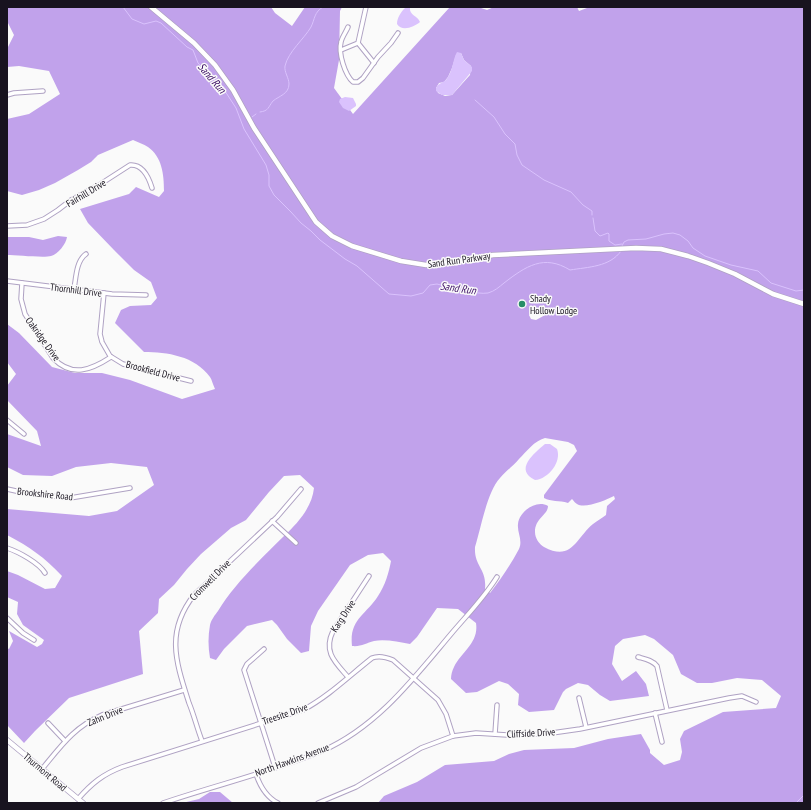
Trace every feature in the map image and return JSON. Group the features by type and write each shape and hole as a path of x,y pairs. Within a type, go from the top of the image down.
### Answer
{"street":[{"name":"Sand Run Parkway","path":"151,7 194,43 215,65 233,90 254,128 316,222 332,236 352,246 401,261 426,265 455,262 493,255 636,248 661,249 708,263 735,274 773,294 804,304"},
{"path":"358,43 366,7"},
{"path":"348,27 341,43 340,55 349,79 353,82 358,82 364,78 398,33"},
{"path":"341,50 358,43"},
{"path":"358,43 374,63"},
{"path":"7,95 14,93 44,91"},
{"name":"Fairhill Drive","path":"7,226 27,225 44,219 52,215 70,200 99,185 130,165 141,168 149,179 152,188"},
{"path":"74,289 79,262 86,254"},
{"name":"Thornhill Drive","path":"7,281 119,295 146,295"},
{"name":"Oakridge Drive","path":"22,283 22,302 26,317 53,358 73,369 84,370 96,367 111,357"},
{"path":"104,293 100,334 104,347 111,357"},
{"name":"Brookfield Drive","path":"111,357 123,364 191,381"},
{"path":"7,420 24,434"},
{"name":"Brookshire Road","path":"7,489 25,493 70,498 130,488"},
{"name":"Cromwell Drive","path":"202,741 176,662 175,647 177,626 183,612 196,592 272,521 301,489"},
{"path":"272,521 296,542"},
{"path":"7,548 35,563 45,573"},
{"name":"Karg Drive","path":"348,677 331,656 329,650 329,638 369,576"},
{"name":"North Hawkins Avenue","path":"163,803 256,774 322,750 356,731 384,710 414,678 469,613 497,577"},
{"path":"7,618 34,640"},
{"path":"264,649 247,664 244,670 275,767"},
{"name":"Treesite Drive","path":"78,799 92,784 113,770 303,710 318,702 372,658 377,656 393,660 438,700 446,714 453,736"},
{"path":"638,657 654,662 657,666 666,710"},
{"name":"Zahn Drive","path":"42,769 65,741 80,727 98,717 184,690"},
{"name":"Cliffside Drive","path":"318,803 356,786 421,748 453,736 476,733 524,735 545,734 586,728 666,710 742,696 756,702"},
{"path":"579,698 586,728"},
{"path":"495,734 496,705"},
{"path":"655,713 662,742"},
{"path":"48,723 65,741"},
{"name":"Thurmont Road","path":"7,740 82,803"},
{"path":"256,774 264,791 269,797 278,803"}],"shaded area":[{"path":"7,7 271,7 275,13 292,26 305,7 342,7 340,11 339,60 334,88 353,114 450,7 478,7 487,10 494,7 577,7 579,11 595,7 804,7 804,803 378,803 384,796 417,782 445,765 494,761 509,754 524,750 574,748 608,739 641,734 650,750 650,753 664,765 680,760 682,752 680,739 684,731 723,712 776,708 781,696 762,680 737,678 712,683 697,683 681,674 673,655 654,639 645,635 623,639 615,646 612,664 622,681 636,671 646,684 649,696 610,701 588,685 578,683 563,692 554,710 529,712 518,705 519,694 508,684 499,681 477,692 466,693 451,679 451,676 457,661 475,636 476,623 458,609 437,608 417,637 410,644 378,640 352,646 353,629 359,618 383,588 389,570 391,561 383,553 368,555 350,565 318,611 311,626 309,651 301,653 287,639 272,620 247,626 224,649 216,660 210,658 209,633 213,618 240,581 294,526 304,514 310,502 314,488 300,475 284,476 246,520 231,528 201,554 174,585 159,599 158,613 139,631 143,674 69,698 24,743 7,725 7,648 9,649 13,641 9,631 37,647 42,644 44,640 23,625 17,614 18,602 7,597 7,571 45,589 55,588 62,576 36,553 7,535 7,509 89,516 117,511 154,485 147,467 111,463 76,467 52,476 23,475 7,467 7,434 41,446 37,431 7,400 7,386 16,374 7,362 7,324 19,333 52,367 75,373 102,373 130,380 182,399 215,389 210,377 197,364 171,354 144,352 115,323 121,310 130,306 151,305 157,298 151,282 134,270 114,250 88,223 80,209 129,194 136,187 159,197 164,191 163,178 161,166 153,151 133,140 98,155 91,162 78,170 39,190 22,195 7,191 7,119 29,114 60,94 49,71 19,66 7,67 7,49 14,35 7,21","holes":["461,53 464,60 471,66 470,75 452,95 445,96 438,93 436,88 439,83 444,82 448,77 456,55","544,305 547,314 536,320 531,319 529,315","545,438 568,442 574,445 577,451 544,495 544,498 568,503 572,499 575,503 581,505 596,503 614,496 615,499 607,506 606,515 593,524 573,546 561,552 553,551 544,547 539,543 536,536 535,532 537,523 546,512 548,506 543,504 533,505 525,511 521,515 518,524 520,540 519,549 506,571 490,593 485,589 484,576 475,554 475,547 488,501 495,484 500,478 537,441"]},
{"path":"408,7 410,8 412,14 420,22 415,26 402,28 397,24 398,20 402,11"},
{"path":"457,52 461,53 464,60 472,67 472,71 452,95 442,95 436,91 436,88 448,77"},
{"path":"345,97 353,98 356,104 356,106 349,111 343,108 339,102 340,99"},
{"path":"58,236 67,237 63,246 54,255 47,257 36,257 7,255 7,237 29,237 43,240"},
{"path":"545,444 550,444 557,449 558,459 553,469 545,477 535,480 526,472 526,467 535,452"},
{"path":"210,792 220,792 233,803 182,803 199,799"}],"waterway":[{"name":"Sand Run","path":"123,7 132,19 144,24 156,21 161,23 187,47 193,50 198,63 223,88 236,108 244,129 266,165 269,175 269,186 274,195 320,240 357,266 389,294 411,296 423,293 430,285 437,284 470,292 488,293 497,289 528,267 536,264 552,263 561,265 570,270 584,268 605,263 621,251"},
{"path":"260,112 267,110 273,101 283,94 289,87 285,68 289,56 308,32 316,13 323,7"},
{"path":"475,100 494,117 505,134 515,144 517,155 522,165 544,180 571,192 583,205 592,211 592,215"},
{"path":"252,117 256,114"},
{"path":"593,218 595,231 600,236 608,233 609,241 615,245 622,244"},
{"name":"Sand Run","path":"622,246 624,242 628,240 646,239 673,233 680,235 688,241 693,248 705,256 731,265 758,271 771,283 796,291 804,290"},
{"path":"796,803 804,795"}],"place":[{"name":"Shady Hollow Lodge","path":"522,304"}]}
